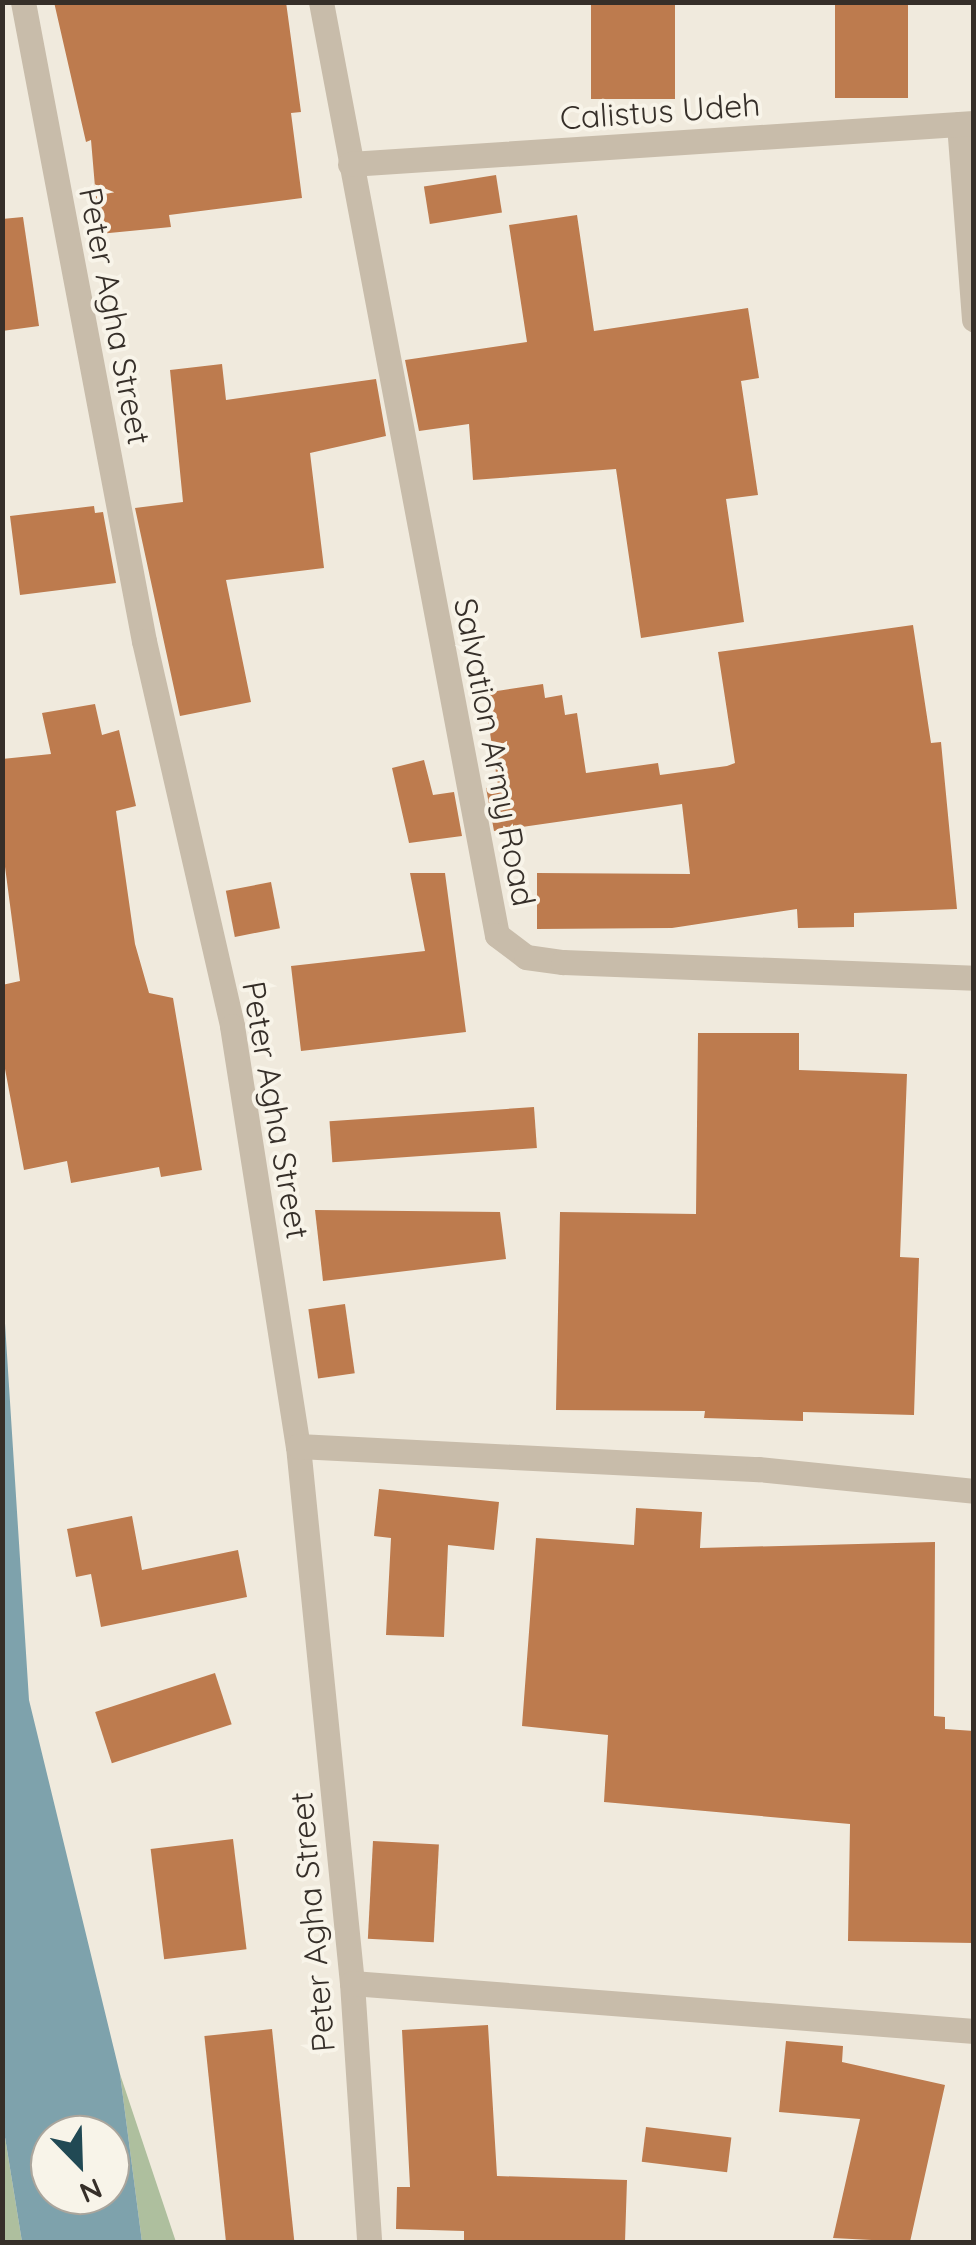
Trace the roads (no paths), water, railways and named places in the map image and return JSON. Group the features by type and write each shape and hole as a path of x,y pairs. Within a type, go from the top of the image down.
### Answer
{"street":[{"name":"Peter Agha Street","path":"23,2 144,642 232,1026 298,1446 352,1983 369,2242"},
{"name":"Salvation Army Road","path":"321,2 497,935 526,956 564,962 974,978"},
{"path":"966,124 974,319"},
{"name":"Calistus Udeh","path":"350,164 966,124"},
{"path":"298,1446 758,1469 974,1491"},
{"path":"352,1983 974,2031"}],"water":[{"path":"2,1276 29,1700 120,2074 125,2115 30,2115 30,2215 130,2215 130,2150 142,2242 22,2242 3,2125"}]}
